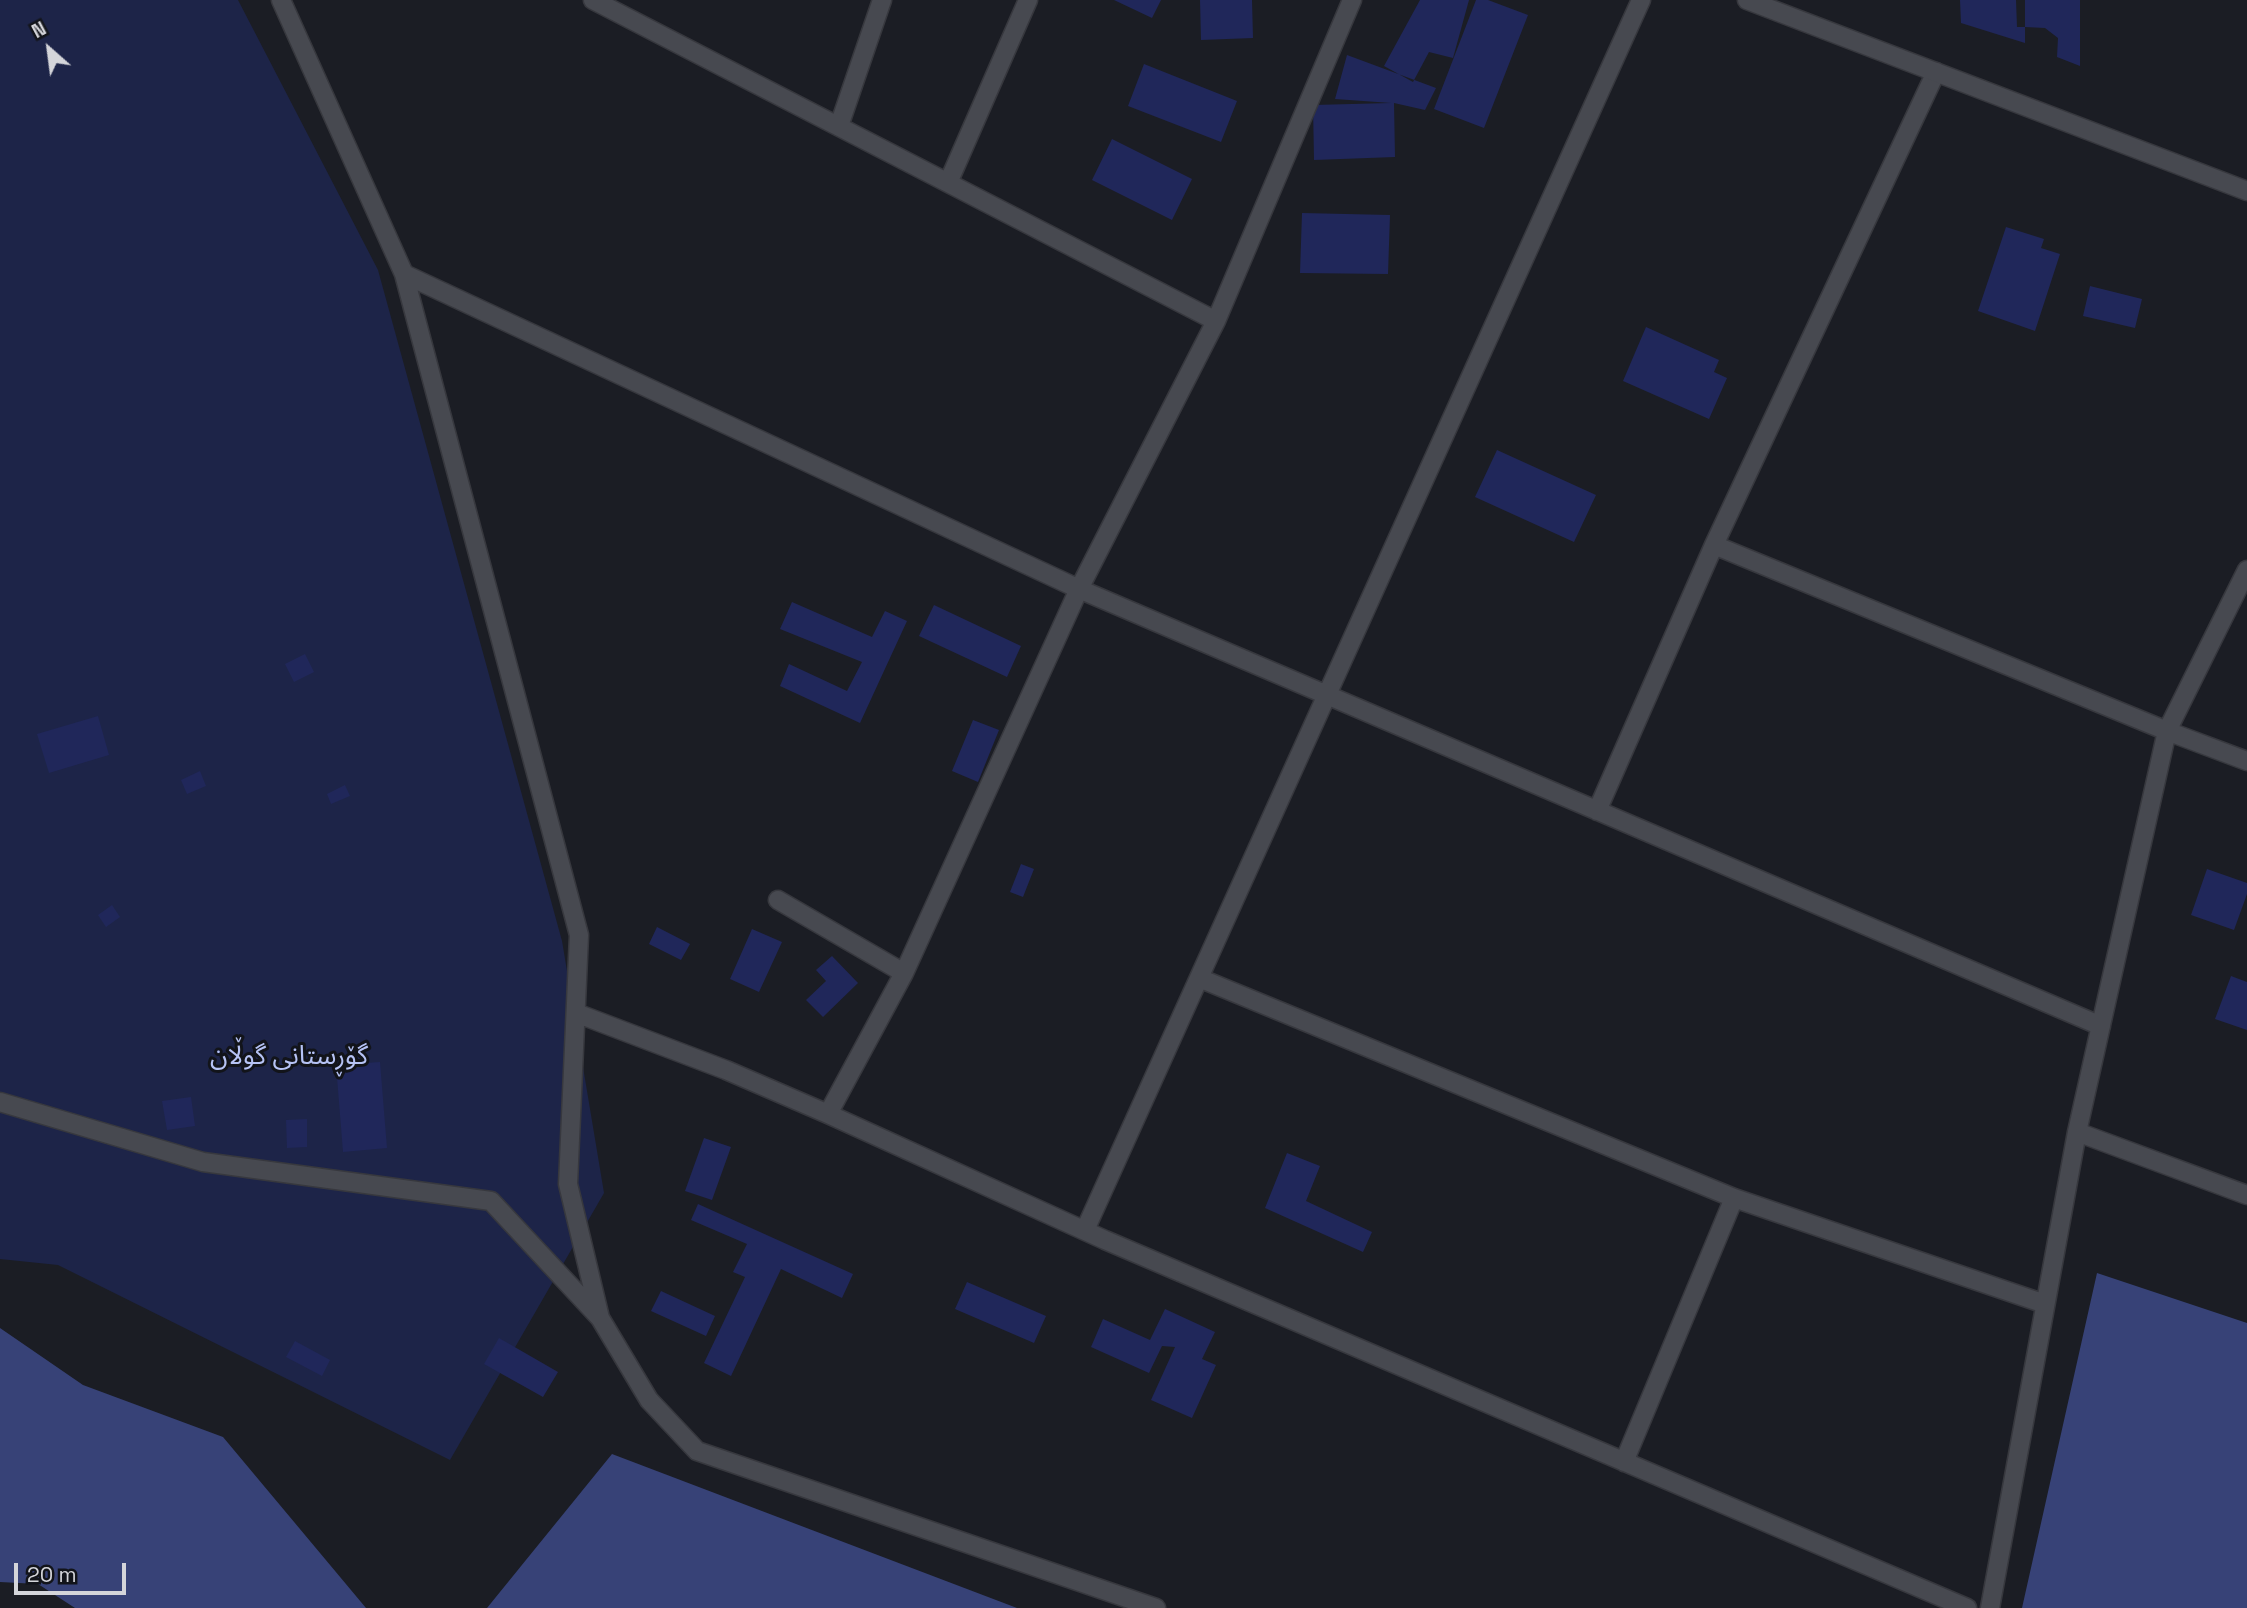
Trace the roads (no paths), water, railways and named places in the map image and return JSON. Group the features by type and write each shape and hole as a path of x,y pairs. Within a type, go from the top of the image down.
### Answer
{"street":[{"path":"281,0 404,274 579,935 568,1184 600,1318"},
{"path":"839,126 882,0"},
{"path":"948,183 1028,0"},
{"path":"828,1114 904,974 1079,589 1216,321 1352,0"},
{"path":"1085,1230 1642,0"},
{"path":"1747,0 2247,191"},
{"path":"601,2 1216,321"},
{"path":"1597,811 1714,545 1936,72"},
{"path":"404,274 1079,589 2101,1026"},
{"path":"1714,545 2167,731 2247,761"},
{"path":"1990,1608 2077,1132 2167,731 2247,570"},
{"path":"778,900 904,974"},
{"path":"1199,978 1734,1198 2045,1304"},
{"path":"576,1013 726,1070 1085,1230 1967,1608"},
{"path":"0,1101 203,1162 491,1201 600,1318 649,1400 697,1451 1156,1608"},
{"path":"2077,1132 2247,1195"},
{"path":"1624,1462 1734,1198"}],"park label":[{"name":"گۆڕستانی گوڵان","path":"289,1057"}]}
